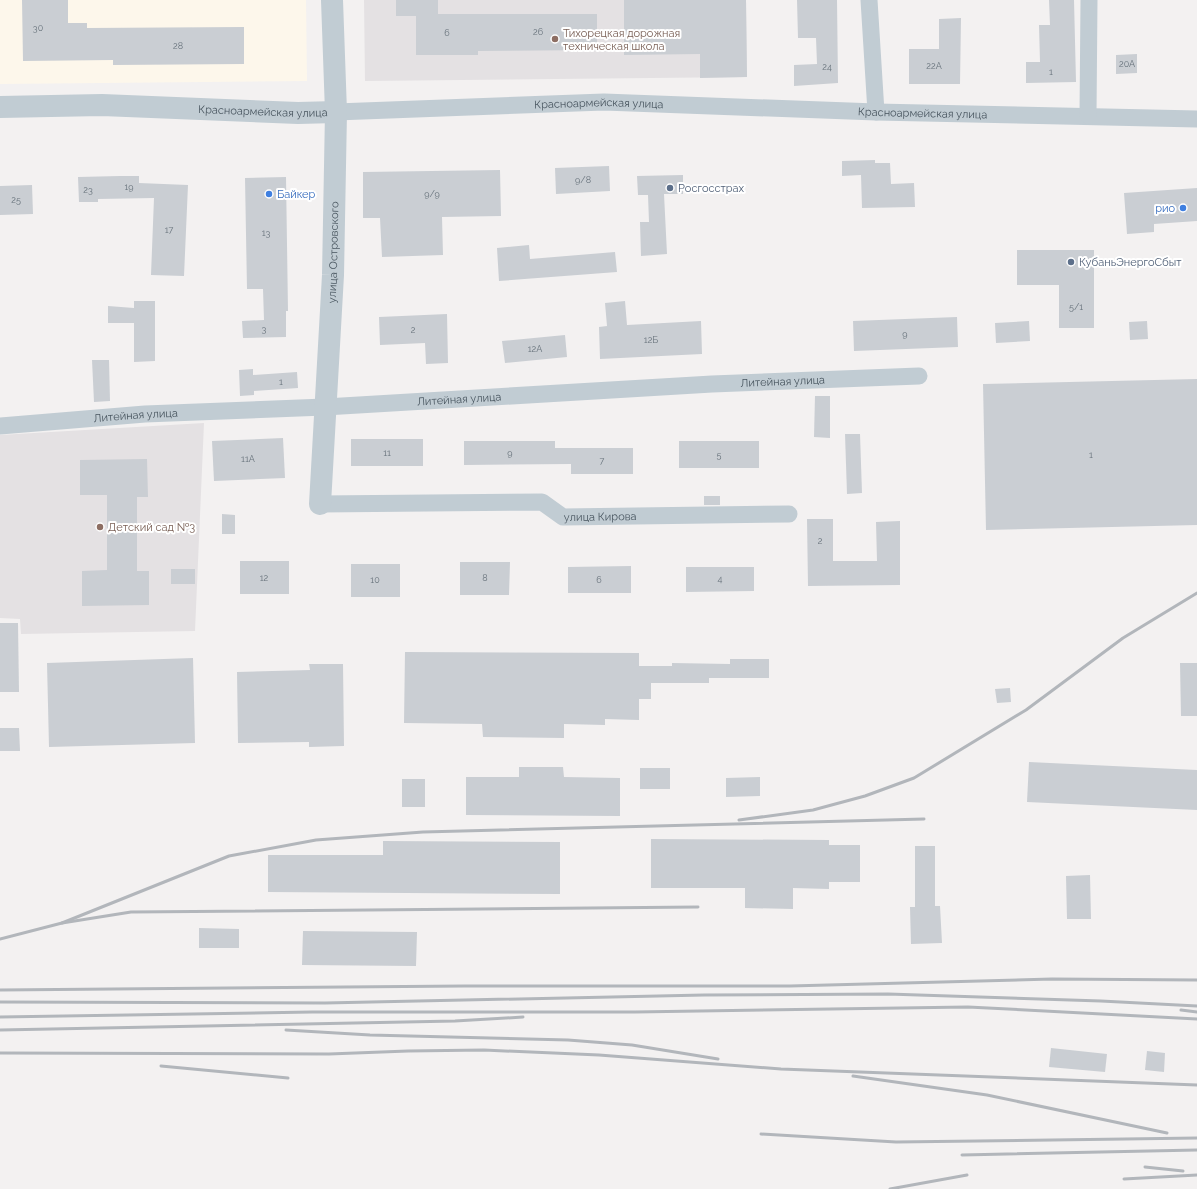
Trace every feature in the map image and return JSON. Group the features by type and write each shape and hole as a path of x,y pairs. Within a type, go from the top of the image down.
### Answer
{"street":[{"name":"улица Островского","path":"320,504 333,275 336,112 332,0"},
{"path":"868,0 876,112"},
{"path":"1088,115 1089,0"},
{"name":"Красноармейская улица","path":"0,107 102,105 298,113 604,102 876,112 1197,118"},
{"name":"Литейная улица","path":"0,426 145,414 325,407 704,384 919,376"},
{"name":"улица Кирова","path":"320,504 542,502 563,517 789,514"}],"shaded area":[{"path":"0,0 306,0 307,81 0,84"},
{"name":"Тихорецкая дорожная техническая школа","path":"364,0 746,0 747,77 365,81"},
{"name":"Детский сад №3","path":"204,423 195,631 21,634 20,619 0,618 0,435"}],"building":[{"path":"22,0 68,0 68,23 87,23 87,28 244,27 244,64 113,65 113,60 23,61"},
{"path":"396,0 438,0 438,14 597,14 597,50 478,51 478,55 416,55 416,16 396,16"},
{"path":"624,0 746,0 747,77 700,78 700,54 624,55"},
{"path":"797,0 837,0 838,83 794,86 794,65 817,64 816,38 798,38"},
{"path":"1049,0 1074,0 1076,82 1026,83 1026,62 1040,62 1039,25 1050,25"},
{"path":"961,18 960,84 909,84 909,49 939,49 939,19"},
{"path":"1137,54 1137,73 1116,74 1116,55"},
{"path":"875,160 875,163 890,163 891,184 914,183 915,207 862,208 861,175 842,176 842,161"},
{"path":"609,166 610,191 556,194 555,168"},
{"path":"500,170 501,216 442,217 443,255 382,257 380,218 363,218 363,172"},
{"path":"683,175 683,194 664,194 667,254 641,256 640,222 649,222 648,195 638,195 637,176"},
{"path":"139,176 139,183 188,185 184,276 151,275 154,198 98,199 98,202 79,202 78,177"},
{"path":"286,177 288,311 286,311 286,337 243,338 242,321 264,320 263,289 247,289 245,178"},
{"path":"32,185 33,214 0,215 0,186"},
{"path":"1197,188 1197,221 1154,224 1154,232 1127,234 1124,193"},
{"path":"529,245 530,259 615,252 617,272 499,281 497,248"},
{"path":"1017,250 1094,250 1094,328 1059,328 1059,285 1017,285"},
{"path":"134,301 155,301 155,361 134,362 134,323 108,323 108,306 134,308"},
{"path":"625,301 627,325 701,321 702,354 600,359 599,327 607,326 605,303"},
{"path":"447,314 448,363 426,364 425,343 380,345 379,317"},
{"path":"957,317 958,347 854,351 853,321"},
{"path":"1029,321 1030,341 996,343 995,323"},
{"path":"1147,321 1148,339 1130,340 1129,322"},
{"path":"565,335 567,357 505,363 502,341"},
{"path":"92,360 109,360 110,401 94,402"},
{"path":"253,369 253,375 297,372 298,388 254,391 254,395 240,396 239,370"},
{"path":"1197,379 1197,525 986,530 983,384"},
{"path":"815,396 830,396 830,438 814,437"},
{"path":"845,434 860,434 862,493 847,494"},
{"path":"283,438 285,478 214,481 212,441"},
{"path":"351,439 423,439 423,466 351,466"},
{"path":"464,441 555,441 555,448 633,448 633,474 571,474 571,464 464,465"},
{"path":"679,441 759,441 759,468 679,468"},
{"path":"147,459 148,497 137,497 137,571 149,571 149,605 82,606 82,571 107,570 107,495 80,495 80,460"},
{"path":"704,496 720,496 720,505 704,505"},
{"path":"222,514 235,515 235,534 222,534"},
{"path":"807,519 833,519 833,561 877,561 876,522 900,521 900,585 808,586"},
{"path":"240,561 289,561 289,594 240,594"},
{"path":"460,562 510,562 509,595 460,595"},
{"path":"351,564 400,564 400,597 351,597"},
{"path":"631,566 631,593 568,593 568,567"},
{"path":"686,567 754,567 754,591 686,592"},
{"path":"171,569 195,569 195,584 171,584"},
{"path":"0,623 18,623 19,692 0,692"},
{"path":"405,652 639,653 639,666 672,666 672,663 730,664 730,659 769,659 769,678 709,678 709,683 651,683 651,699 639,699 639,720 605,719 605,725 564,724 564,738 483,737 482,724 404,723"},
{"path":"193,658 195,743 49,747 47,663"},
{"path":"1180,663 1197,663 1197,716 1181,716"},
{"path":"309,664 343,664 344,746 309,747 309,742 238,743 237,672 310,670"},
{"path":"1010,688 1011,702 997,703 995,689"},
{"path":"0,728 19,728 20,751 0,751"},
{"path":"1029,762 1197,770 1197,810 1027,802"},
{"path":"519,767 563,767 564,777 620,778 620,816 466,815 466,777 519,777"},
{"path":"640,768 670,768 670,789 640,789"},
{"path":"760,777 760,796 726,797 726,778"},
{"path":"402,779 425,779 425,807 402,807"},
{"path":"651,839 829,840 829,845 860,845 860,882 829,882 829,889 793,888 793,909 745,908 745,888 651,888"},
{"path":"383,841 560,842 560,894 268,892 268,855 383,855"},
{"path":"915,846 935,846 935,906 940,906 942,943 911,944 910,907 915,907"},
{"path":"1090,875 1091,919 1067,919 1066,876"},
{"path":"199,928 239,929 239,948 199,948"},
{"path":"303,931 417,932 416,966 302,965"},
{"path":"1051,1048 1107,1054 1105,1072 1049,1067"},
{"path":"1147,1051 1165,1053 1164,1072 1145,1070"}],"railway":[{"path":"739,820 813,810 865,796 914,778 1026,710 1123,638 1197,593"},
{"path":"62,923 229,856 316,840 423,832 924,819"},
{"path":"0,939 62,923 131,912 698,907"},
{"path":"0,990 464,986 790,986 1052,979 1197,980"},
{"path":"0,1002 325,1003 704,995 888,994 1101,1001 1197,1006"},
{"path":"0,1017 312,1012 635,1012 968,1007 1197,1019"},
{"path":"1181,1010 1197,1012"},
{"path":"0,1030 455,1021 523,1017"},
{"path":"286,1030 370,1035 568,1040 632,1045 718,1059"},
{"path":"0,1053 329,1054 484,1050 599,1055 781,1069 1197,1085"},
{"path":"161,1066 288,1078"},
{"path":"853,1076 987,1095 1167,1133"},
{"path":"761,1134 896,1142 1197,1138"},
{"path":"962,1155 1197,1150"},
{"path":"1145,1167 1183,1171"},
{"path":"890,1189 967,1175"},
{"path":"1124,1179 1197,1175"}],"place":[{"name":"Тихорецкая дорожная техническая школа","path":"555,39"},
{"name":"Росгосстрах","path":"670,188"},
{"name":"Байкер","path":"269,194"},
{"name":"рио","path":"1183,208"},
{"name":"КубаньЭнергоСбыт","path":"1071,262"},
{"name":"Детский сад №3","path":"100,527"}]}
